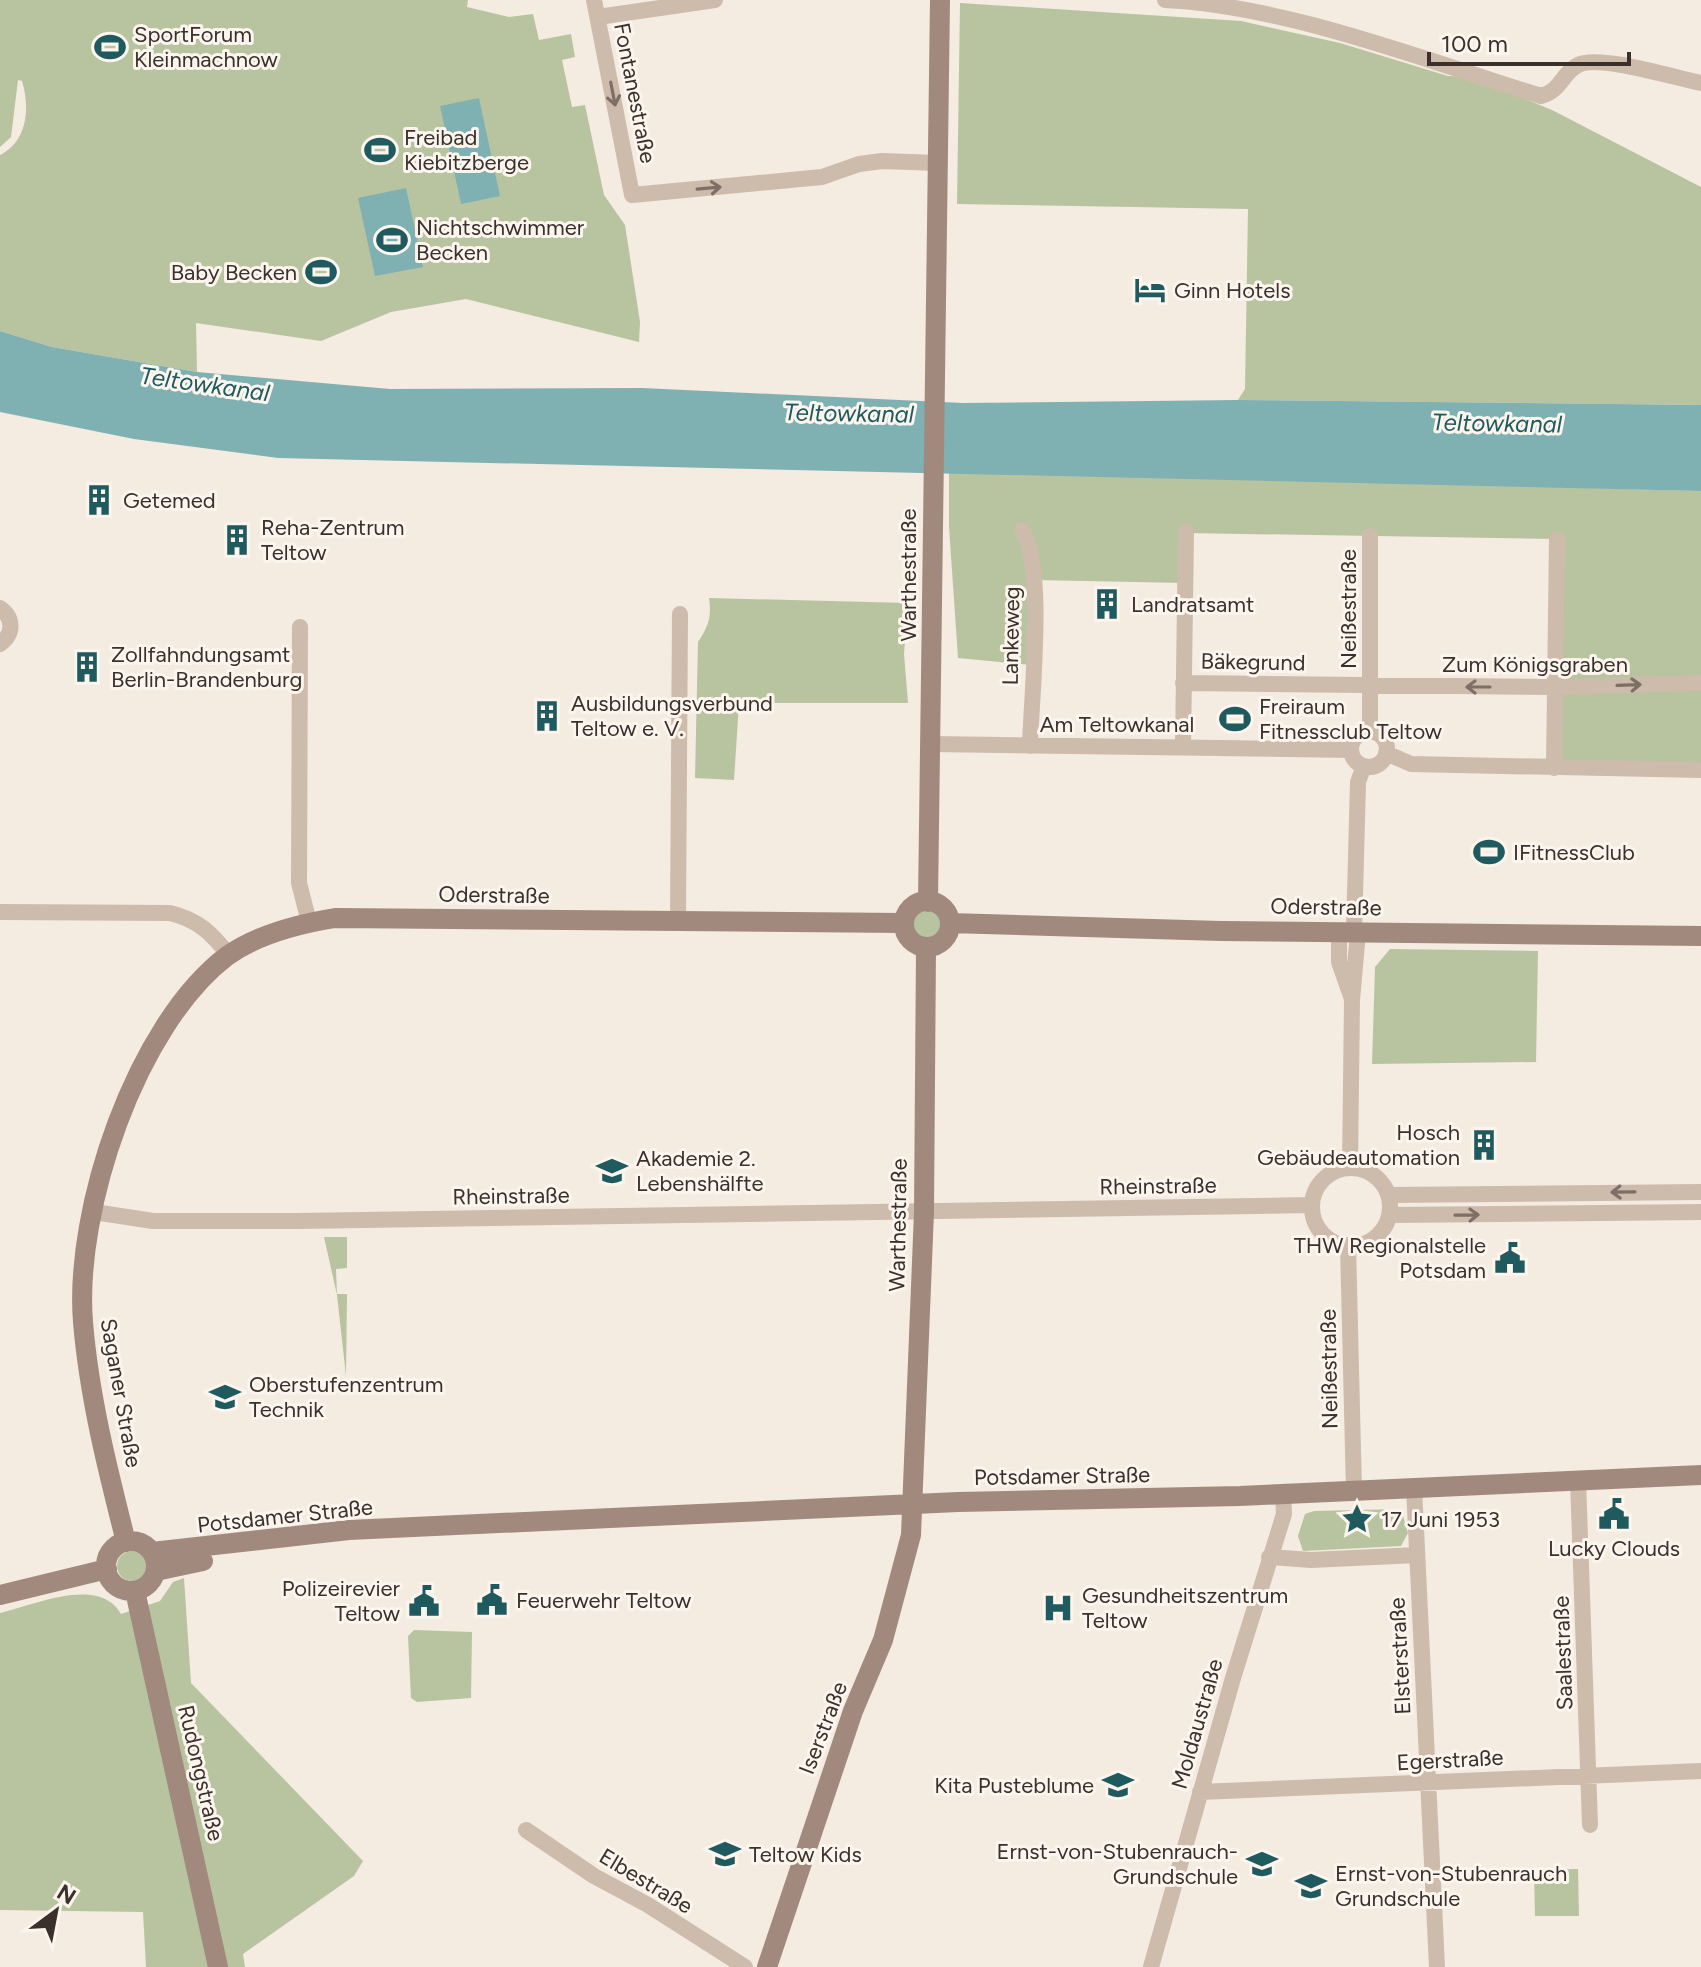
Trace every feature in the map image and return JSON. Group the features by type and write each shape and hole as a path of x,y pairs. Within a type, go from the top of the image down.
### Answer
{"street":[{"name":"Fontanestraße","path":"594,0 632,195 805,179 859,164 938,163"},
{"path":"598,17 715,0"},
{"path":"938,163 940,0"},
{"path":"1165,0 1206,1 1331,32 1541,96 1553,93 1572,68 1592,61 1701,83"},
{"name":"Warthestraße","path":"928,902 938,163"},
{"name":"Lankeweg","path":"1022,530 1030,548 1034,580 1030,746"},
{"name":"Bäkegrund","path":"1183,746 1186,532"},
{"name":"Neißestraße","path":"1370,536 1370,731"},
{"path":"1554,768 1557,539"},
{"path":"0,608 9,617 11,627 7,639 0,644"},
{"path":"678,920 680,614"},
{"path":"300,627 299,883 309,922"},
{"name":"Bäkegrund","path":"1183,683 1370,686"},
{"name":"Zum Königsgraben","path":"1370,686 1556,687 1701,683"},
{"path":"1370,731 1383,738 1386,753 1380,763 1364,766 1355,760 1351,750 1354,738 1370,731"},
{"name":"Am Teltowkanal","path":"931,744 1351,750"},
{"path":"1386,753 1411,764 1701,770"},
{"path":"1350,1168 1352,1000 1339,962 1351,932 1358,782 1364,766"},
{"path":"928,902 941,906 950,923 945,938 926,948 907,937 904,923 909,910 928,902"},
{"path":"0,912 170,913 194,920 209,930 229,955"},
{"name":"Oderstraße","path":"229,955 257,939 309,922 360,917 904,923"},
{"name":"Oderstraße","path":"950,923 1701,936"},
{"name":"Warthestraße","path":"915,1505 924,1212 926,948"},
{"name":"Saganer Straße","path":"126,1542 90,1378 83,1319 86,1264 94,1212 109,1147 135,1081 172,1014 205,975 229,955"},
{"path":"1350,1168 1369,1172 1388,1195 1389,1215 1385,1226 1370,1241 1348,1245 1332,1241 1320,1229 1312,1205 1324,1179 1350,1168"},
{"path":"1388,1195 1701,1192"},
{"path":"1552,1193 1553,1214"},
{"name":"Rheinstraße","path":"94,1212 153,1221 249,1221 1312,1205"},
{"path":"1389,1215 1701,1212"},
{"name":"Neißestraße","path":"1348,1245 1354,1491"},
{"name":"Potsdamer Straße","path":"126,1542 140,1543 154,1562 336,1531 1701,1475"},
{"name":"Saalestraße","path":"1578,1480 1590,1825"},
{"name":"Elsterstraße","path":"1414,1487 1437,1967"},
{"name":"Moldaustraße","path":"1151,1967 1284,1514 1283,1494"},
{"name":"Iserstraße","path":"767,1967 853,1711 883,1640 909,1547 915,1505"},
{"path":"126,1542 111,1552 107,1569 115,1585 135,1591 149,1584 154,1562"},
{"path":"1269,1557 1311,1560 1417,1555"},
{"path":"0,1595 107,1569"},
{"name":"Rudongstraße","path":"135,1591 218,1967"},
{"name":"Egerstraße","path":"1200,1792 1701,1771"},
{"name":"Elbestraße","path":"526,1830 594,1876 648,1905 745,1967"}],"green space":[{"name":"Freibad Kiebitzberge","path":"0,0 468,0 467,7 509,17 533,14 539,40 571,34 575,57 562,60 572,107 585,105 604,195 625,225 640,322 639,342 466,299 391,312 321,341 196,323 197,372 52,347 0,331 0,155 9,149 21,132 26,102 22,81 18,80 11,137 0,147"},
{"path":"960,3 1241,21 1340,43 1448,76 1472,77 1552,110 1701,187 1701,405 1238,400 1245,389 1248,209 957,204"},
{"path":"949,471 1701,491 1701,770 1554,768 1557,539 1186,533 1185,583 1034,580 1032,665 958,658 949,527"},
{"path":"709,598 908,603 904,654 908,703 739,703 734,780 695,778 698,642 708,622"},
{"path":"927,908 938,913 943,924 938,935 927,940 916,935 911,924 916,913"},
{"path":"1390,949 1538,951 1536,1062 1372,1064 1375,967"},
{"path":"324,1237 347,1237 347,1268 336,1269 337,1294 347,1294 346,1376 337,1295"},
{"path":"1401,1509 1408,1533 1401,1546 1303,1551 1298,1536 1305,1514 1314,1511"},
{"path":"132,1551 143,1555 147,1566 143,1577 132,1581 121,1577 117,1566 121,1555"},
{"path":"184,1578 191,1683 363,1861 354,1876 243,1954 245,1967 146,1967 143,1912 0,1910 0,1613 82,1594 111,1602 121,1614 160,1601 173,1582"},
{"path":"414,1630 472,1632 471,1698 417,1702 411,1698 408,1636"},
{"path":"1578,1869 1579,1916 1535,1916 1534,1870"}],"water":[{"path":"479,98 500,196 461,204 440,106"},
{"name":"Nichtschwimmer Becken","path":"406,188 423,267 375,276 358,198"},
{"name":"Teltowkanal","path":"0,331 52,347 197,372 390,389 642,388 963,403 1238,400 1701,405 1701,491 278,458 134,439 0,412"}],"place":[{"name":"SportForum Kleinmachnow","path":"110,47"},
{"name":"Freibad Kiebitzberge","path":"380,150"},
{"name":"Nichtschwimmer Becken","path":"392,240"},
{"name":"Baby Becken","path":"321,272"},
{"name":"Ginn Hotels","path":"1150,290"},
{"name":"Getemed","path":"99,500"},
{"name":"Reha-Zentrum Teltow","path":"237,540"},
{"name":"Landratsamt","path":"1107,604"},
{"name":"Zollfahndungsamt Berlin-Brandenburg","path":"87,667"},
{"name":"Ausbildungsverbund Teltow e. V.","path":"547,716"},
{"name":"Freiraum Fitnessclub Teltow","path":"1235,719"},
{"name":"IFitnessClub","path":"1489,852"},
{"name":"Hosch Gebäudeautomation","path":"1484,1145"},
{"name":"Akademie 2. Lebenshälfte","path":"612,1171"},
{"name":"THW Regionalstelle Potsdam","path":"1510,1258"},
{"name":"Oberstufenzentrum Technik","path":"225,1397"},
{"name":"Lucky Clouds","path":"1614,1514"},
{"name":"17 Juni 1953","path":"1357,1519"},
{"name":"Feuerwehr Teltow","path":"492,1600"},
{"name":"Polizeirevier Teltow","path":"424,1601"},
{"name":"Gesundheitszentrum Teltow","path":"1058,1608"},
{"name":"Kita Pusteblume","path":"1118,1785"},
{"name":"Teltow Kids","path":"725,1854"},
{"name":"Ernst-von-Stubenrauch- Grundschule","path":"1262,1864"},
{"name":"Ernst-von-Stubenrauch Grundschule","path":"1311,1886"}]}
